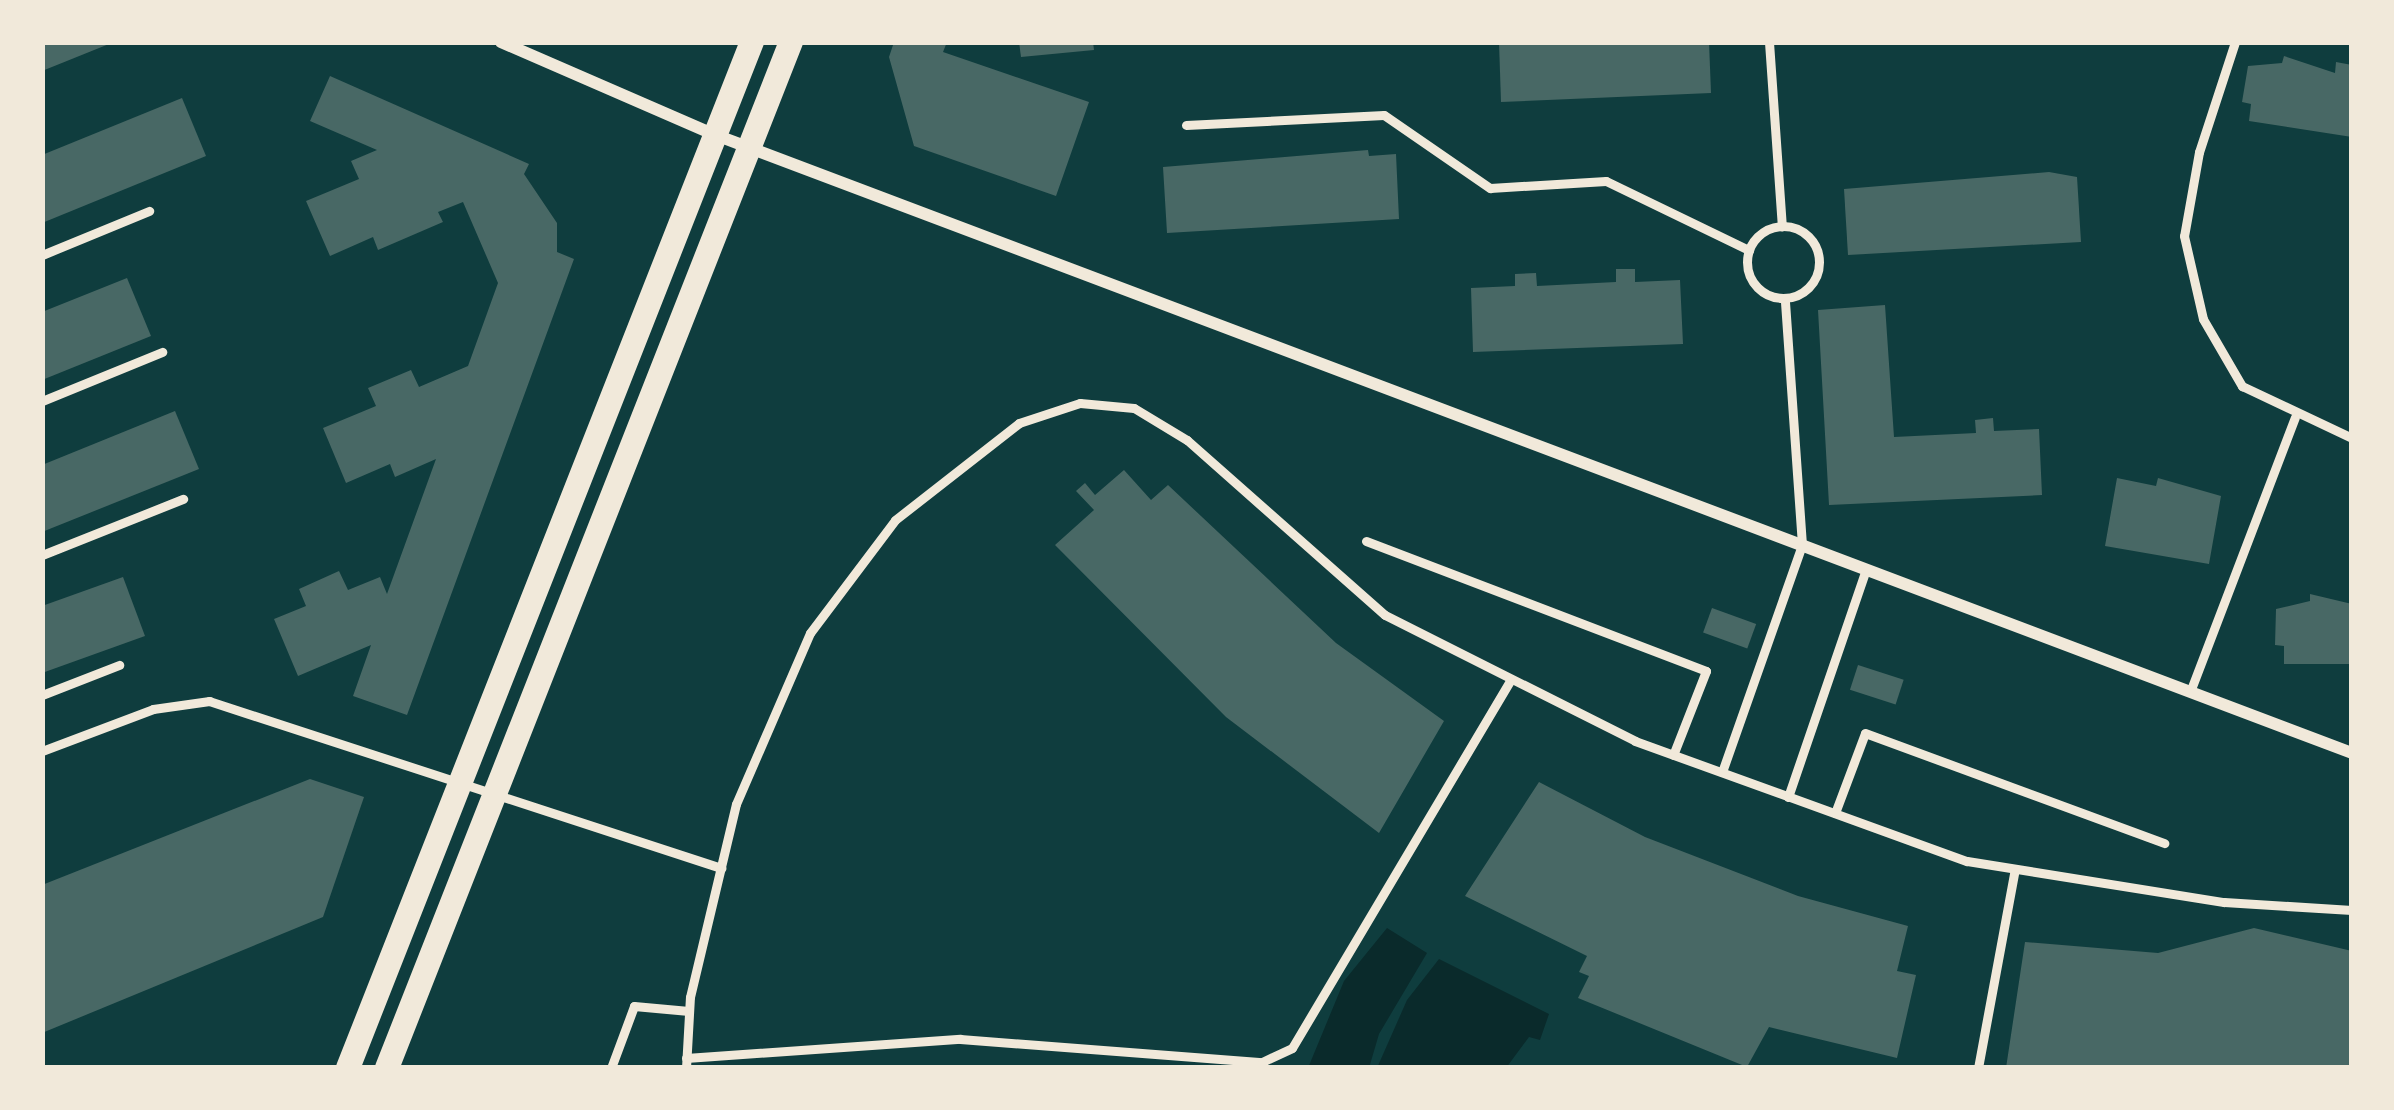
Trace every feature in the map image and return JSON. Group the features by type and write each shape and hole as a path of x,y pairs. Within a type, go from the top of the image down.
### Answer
{"main road":[{"path":"348,1068 752,42"},
{"path":"387,1068 791,42"}],"street":[{"path":"501,42 712,134 2352,753"}],"lane":[{"path":"1769,42 1782,226"},
{"path":"2234,42 2199,152 2184,236 2203,320 2242,386 2295,417 2352,438"},
{"path":"1186,125 1384,115 1490,188 1606,181 1749,250"},
{"path":"42,255 149,212"},
{"path":"1782,226 1809,236 1819,257 1815,280 1785,299 1754,284 1749,250 1764,231 1782,226"},
{"path":"1723,772 1802,545 1785,299"},
{"path":"42,401 162,352"},
{"path":"1511,679 1292,1048 1262,1062 1232,1064 960,1039 686,1063 689,1012 736,804 810,633 895,520 1019,423 1080,403 1134,408 1187,440 1385,615 1673,755 1967,861 2224,902 2352,910"},
{"path":"2190,692 2295,417"},
{"path":"42,556 183,499"},
{"path":"1366,541 1706,671 1673,755"},
{"path":"1788,796 1866,569"},
{"path":"42,695 118,665"},
{"path":"42,751 153,709 208,701 721,868"},
{"path":"1835,813 1865,733 2164,843"},
{"path":"1978,1068 2015,868"},
{"path":"611,1068 634,1006 689,1012"}],"water":[{"path":"1387,928 1427,953 1379,1034 1369,1068 1308,1068 1344,981"},
{"path":"1439,959 1549,1014 1540,1040 1529,1037 1506,1068 1377,1068 1407,1000"}],"building":[{"path":"42,42 114,42 42,71"},
{"path":"894,42 947,42 943,52 1089,102 1056,196 914,146 889,57"},
{"path":"1019,42 1093,42 1094,50 1021,57"},
{"path":"1499,42 1709,42 1711,93 1501,102"},
{"path":"2284,56 2335,73 2336,62 2352,65 2352,137 2249,121 2251,104 2242,102 2248,66 2282,63"},
{"path":"330,76 529,164 524,174 557,223 557,252 574,259 407,715 353,696 371,645 298,676 274,619 306,606 299,589 339,571 348,590 380,577 387,594 436,459 395,477 390,464 346,483 323,428 376,406 368,388 411,370 419,387 468,366 498,283 463,202 438,212 443,222 378,250 373,237 330,256 306,201 359,179 351,161 377,150 310,121"},
{"path":"182,98 206,156 42,223 42,155"},
{"path":"1368,150 1369,156 1396,154 1399,219 1167,233 1163,167"},
{"path":"2049,172 2077,177 2081,242 1848,255 1844,189"},
{"path":"1616,269 1635,269 1635,282 1680,280 1683,344 1473,352 1471,288 1515,286 1515,274 1536,273 1537,286 1616,282"},
{"path":"127,278 151,336 42,380 42,312"},
{"path":"1885,305 1894,437 1976,433 1975,420 1993,418 1994,431 2039,429 2042,495 1829,505 1818,310"},
{"path":"175,411 199,469 42,532 42,465"},
{"path":"1124,470 1151,500 1168,485 1336,643 1444,721 1379,833 1226,717 1055,545 1094,510 1076,491 1085,483 1095,495"},
{"path":"2117,478 2156,486 2158,478 2221,496 2209,564 2105,546"},
{"path":"123,577 145,636 42,673 42,606"},
{"path":"2310,594 2352,604 2352,664 2284,664 2284,646 2275,645 2276,609 2310,601"},
{"path":"1712,608 1756,624 1747,649 1703,632"},
{"path":"1858,665 1904,680 1896,705 1850,690"},
{"path":"310,779 364,797 323,917 42,1033 42,885"},
{"path":"1539,782 1645,837 1798,896 1908,926 1897,971 1916,975 1897,1058 1769,1027 1747,1067 1578,998 1589,976 1579,972 1587,956 1465,896"},
{"path":"2254,928 2352,951 2352,1068 2006,1068 2025,942 2158,953"}]}
